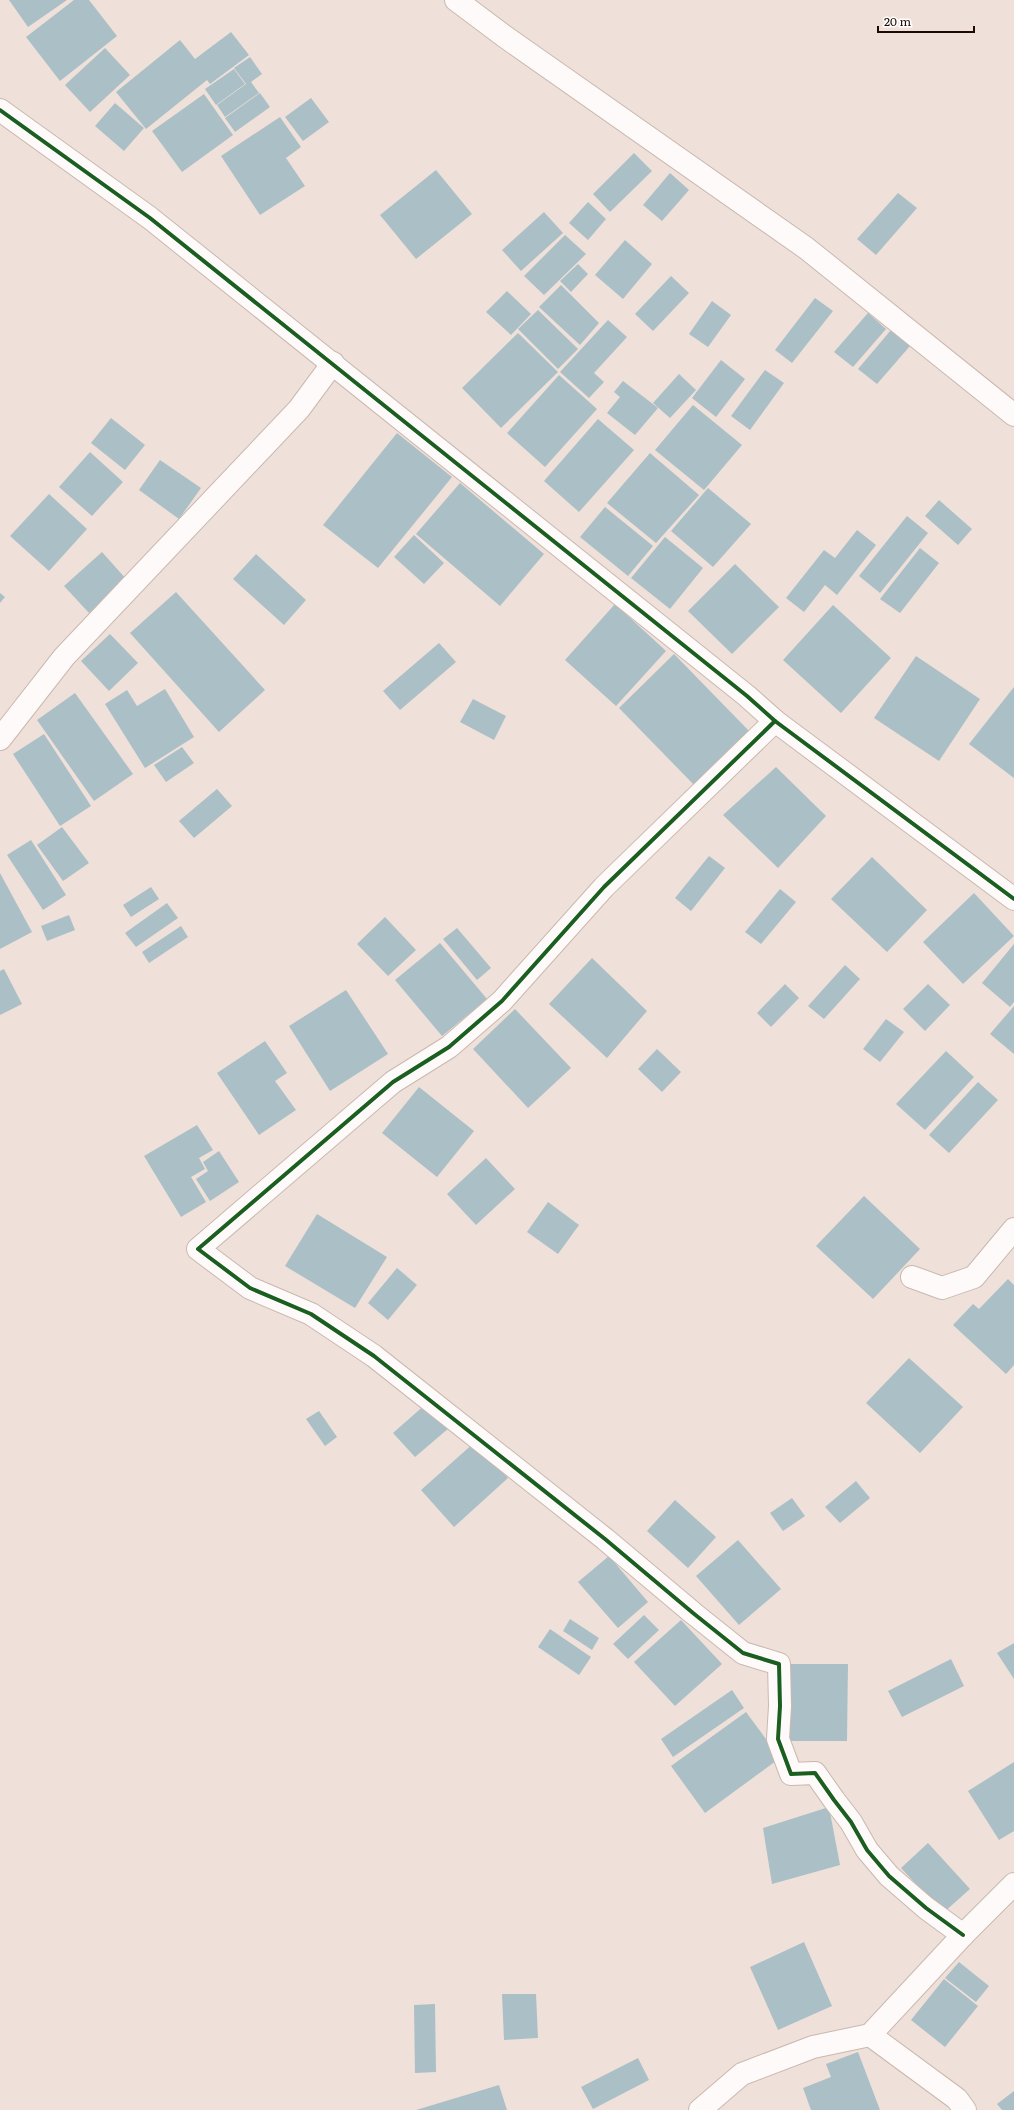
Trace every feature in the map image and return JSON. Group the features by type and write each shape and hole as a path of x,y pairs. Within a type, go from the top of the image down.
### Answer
{"street":[{"path":"456,0 504,36 806,248 1014,415"},
{"path":"0,110 150,218 747,696 775,721 1014,899"},
{"path":"0,739 64,657 299,409 332,363"},
{"path":"775,721 604,887 502,1001 450,1047 393,1082 198,1249 250,1288 311,1314 374,1356 605,1538 693,1613 743,1652 778,1664 780,1706 778,1739 791,1774 815,1773 851,1822 867,1850 890,1876 926,1908 964,1934"},
{"path":"912,1277 942,1288 974,1277 1014,1229"},
{"path":"700,2110 742,2074 813,2048 870,2035 964,1934 1014,1884"},
{"path":"870,2035 957,2099 966,2110"}],"building":[{"path":"9,0 67,0 28,27"},
{"path":"74,0 89,0 117,36 60,81 26,37"},
{"path":"231,32 249,55 210,84 207,80 146,129 116,92 180,40 195,59"},
{"path":"105,48 130,75 90,112 65,85"},
{"path":"250,57 262,74 251,82 259,93 225,117 217,105 246,84 234,68"},
{"path":"234,69 245,84 216,105 205,89"},
{"path":"260,93 270,107 235,132 225,118"},
{"path":"204,94 233,135 182,172 152,131"},
{"path":"311,98 329,122 303,141 285,117"},
{"path":"115,103 144,128 124,151 95,126"},
{"path":"280,117 301,147 286,158 305,186 260,215 221,156"},
{"path":"634,153 652,171 610,212 593,194"},
{"path":"436,170 472,214 416,259 380,215"},
{"path":"670,173 689,190 662,221 643,205"},
{"path":"898,193 917,208 876,255 857,239"},
{"path":"588,202 606,219 588,240 569,223"},
{"path":"544,212 563,233 521,271 502,250"},
{"path":"565,235 586,254 544,295 524,276"},
{"path":"625,240 652,264 623,299 595,275"},
{"path":"578,264 588,274 571,292 560,281"},
{"path":"671,276 689,293 653,331 635,314"},
{"path":"561,285 599,323 580,345 539,307"},
{"path":"507,291 531,314 511,335 486,312"},
{"path":"815,298 833,311 792,363 775,350"},
{"path":"712,301 731,315 708,347 689,334"},
{"path":"538,310 578,349 558,369 518,329"},
{"path":"868,313 886,329 853,367 834,352"},
{"path":"608,320 627,337 594,373 604,382 589,398 560,372"},
{"path":"891,330 910,346 877,384 858,369"},
{"path":"518,333 558,372 501,428 462,388"},
{"path":"721,360 745,379 716,417 692,398"},
{"path":"765,370 784,383 750,430 731,416"},
{"path":"679,374 696,390 670,418 653,403"},
{"path":"559,375 597,409 545,467 507,433"},
{"path":"623,381 658,408 635,435 607,413 620,397 614,392"},
{"path":"693,405 742,445 704,490 655,450"},
{"path":"111,418 145,445 125,470 91,443"},
{"path":"598,419 634,450 579,512 544,481"},
{"path":"397,433 452,477 378,568 323,525"},
{"path":"90,452 123,482 92,516 59,487"},
{"path":"650,453 699,495 656,543 607,503"},
{"path":"160,460 201,488 179,519 139,490"},
{"path":"460,483 544,554 500,606 416,534"},
{"path":"708,488 751,524 713,567 671,531"},
{"path":"49,494 87,529 49,571 10,536"},
{"path":"939,500 972,529 958,545 925,516"},
{"path":"605,507 653,546 628,576 580,537"},
{"path":"907,516 928,533 880,593 859,576"},
{"path":"857,530 876,545 837,595 825,585 804,612 786,598 824,550 835,558"},
{"path":"414,535 444,563 424,584 394,557"},
{"path":"665,537 703,568 670,609 631,578"},
{"path":"920,548 939,563 900,613 880,599"},
{"path":"102,552 127,580 89,613 64,586"},
{"path":"256,554 306,600 284,625 233,579"},
{"path":"735,564 779,607 732,654 688,611"},
{"path":"176,592 265,690 219,732 130,633"},
{"path":"0,593 5,597 0,603"},
{"path":"615,604 666,651 616,706 565,660"},
{"path":"833,605 891,658 841,713 783,660"},
{"path":"110,634 138,663 109,691 81,661"},
{"path":"439,643 456,662 400,710 383,691"},
{"path":"674,654 752,734 697,788 619,708"},
{"path":"916,656 980,699 939,761 874,718"},
{"path":"1014,687 1014,778 969,744"},
{"path":"165,689 194,737 145,768 105,704 127,690 137,706"},
{"path":"75,693 133,774 94,801 37,720"},
{"path":"473,699 506,716 494,740 460,722"},
{"path":"44,734 91,806 60,826 13,754"},
{"path":"182,747 194,763 166,782 154,765"},
{"path":"776,767 826,816 778,868 723,815"},
{"path":"217,789 232,806 194,838 179,821"},
{"path":"62,827 89,863 63,881 37,845"},
{"path":"31,840 66,895 43,910 7,855"},
{"path":"709,856 725,868 691,911 675,898"},
{"path":"872,857 927,910 887,952 831,899"},
{"path":"0,873 32,932 0,949"},
{"path":"151,887 159,899 131,917 123,905"},
{"path":"780,889 796,902 761,944 745,932"},
{"path":"974,893 1014,936 963,984 923,942"},
{"path":"167,903 178,918 136,947 125,933"},
{"path":"69,915 75,930 47,941 41,926"},
{"path":"385,917 416,950 388,976 357,944"},
{"path":"181,926 188,937 149,963 142,952"},
{"path":"457,928 491,968 477,980 443,939"},
{"path":"440,943 487,999 442,1036 395,980"},
{"path":"1014,944 1014,1002 1010,1007 982,983"},
{"path":"592,958 647,1011 607,1058 549,1004"},
{"path":"845,965 860,979 824,1019 808,1006"},
{"path":"4,969 22,1004 0,1015 0,971"},
{"path":"785,984 799,998 771,1027 757,1013"},
{"path":"928,984 950,1005 925,1031 903,1009"},
{"path":"346,990 388,1054 330,1091 289,1026"},
{"path":"1014,1006 1014,1054 990,1034"},
{"path":"515,1009 571,1068 528,1108 473,1049"},
{"path":"886,1019 904,1032 880,1062 863,1049"},
{"path":"265,1041 287,1073 275,1081 296,1110 259,1135 217,1073"},
{"path":"657,1049 681,1072 662,1092 638,1069"},
{"path":"946,1051 974,1077 925,1130 896,1104"},
{"path":"978,1082 998,1100 949,1153 929,1135"},
{"path":"419,1087 474,1131 437,1177 382,1133"},
{"path":"197,1125 213,1150 199,1158 205,1169 191,1177 206,1202 181,1217 144,1156"},
{"path":"219,1151 239,1182 210,1201 196,1179 208,1171 203,1162"},
{"path":"486,1158 515,1189 476,1225 447,1194"},
{"path":"864,1196 920,1249 873,1299 816,1246"},
{"path":"548,1202 579,1225 558,1254 527,1232"},
{"path":"317,1214 387,1257 355,1308 285,1266"},
{"path":"397,1268 417,1285 388,1320 368,1303"},
{"path":"1008,1279 1014,1285 1014,1365 1006,1374 953,1325 973,1304 979,1309"},
{"path":"909,1358 963,1407 920,1453 866,1403"},
{"path":"427,1403 449,1428 415,1457 393,1433"},
{"path":"319,1411 337,1437 325,1446 306,1419"},
{"path":"475,1442 508,1478 454,1527 421,1490"},
{"path":"856,1481 870,1498 840,1523 825,1507"},
{"path":"792,1498 805,1516 783,1531 770,1513"},
{"path":"675,1500 716,1537 688,1568 647,1531"},
{"path":"738,1540 781,1589 739,1625 696,1576"},
{"path":"609,1556 648,1602 618,1628 578,1582"},
{"path":"644,1615 659,1630 628,1659 613,1644"},
{"path":"570,1619 599,1638 592,1650 563,1631"},
{"path":"681,1620 722,1664 675,1706 634,1662"},
{"path":"550,1629 591,1657 579,1675 538,1647"},
{"path":"1014,1643 1014,1679 997,1653"},
{"path":"951,1659 964,1686 902,1717 888,1691"},
{"path":"789,1664 848,1664 847,1741 788,1741"},
{"path":"732,1690 744,1708 673,1757 661,1739"},
{"path":"746,1712 780,1758 705,1813 671,1766"},
{"path":"1014,1762 1014,1831 999,1840 968,1791"},
{"path":"829,1807 840,1865 772,1884 763,1828"},
{"path":"928,1843 970,1889 943,1913 901,1868"},
{"path":"804,1942 832,2006 778,2030 750,1967"},
{"path":"959,1962 989,1986 976,2002 945,1978"},
{"path":"944,1979 978,2006 945,2047 911,2020"},
{"path":"502,1994 536,1994 538,2038 504,2040"},
{"path":"435,2004 436,2072 415,2073 414,2005"},
{"path":"858,2052 880,2110 811,2110 803,2088 831,2077 826,2064"},
{"path":"638,2058 649,2080 593,2109 581,2087"},
{"path":"499,2085 507,2110 416,2110"},
{"path":"1014,2091 1014,2110 1002,2110 997,2104"}],"cycle path":[{"path":"0,110 150,218 747,696 775,721 1014,899"},
{"path":"775,721 604,887 502,1001 449,1047 393,1082 198,1249 250,1288 311,1314 374,1356 605,1539 743,1653 779,1664 780,1706 778,1739 791,1774 815,1773 851,1822 867,1850 889,1876 926,1908 963,1935"}]}
